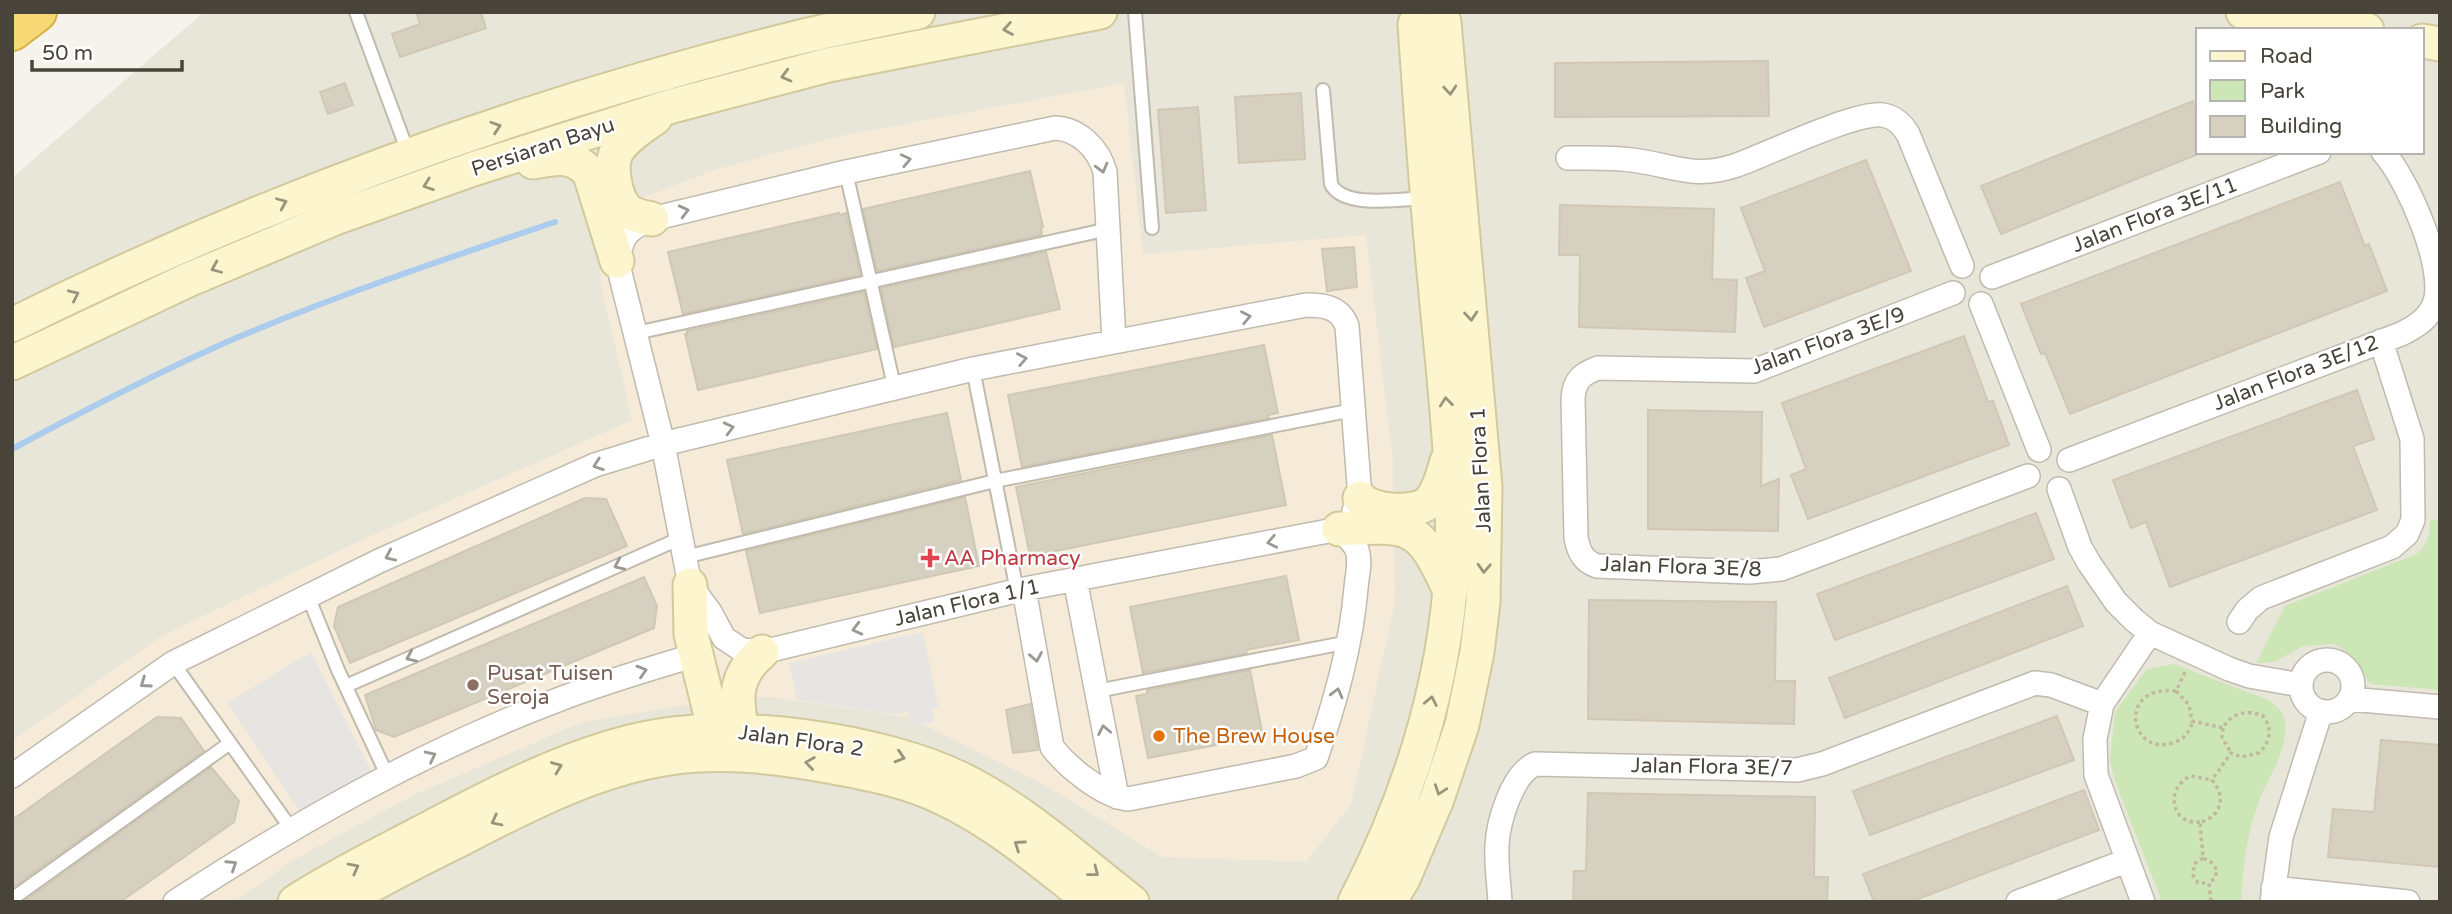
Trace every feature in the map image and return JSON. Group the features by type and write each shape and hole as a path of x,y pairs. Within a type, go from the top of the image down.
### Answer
{"highway":[{"path":"12,31 37,12"}],"street":[{"name":"Persiaran Bayu","path":"12,325 187,243 310,192 410,155 608,90 789,40 918,12"},
{"name":"Persiaran Bayu","path":"12,363 188,280 310,228 473,169 672,106 828,65 1100,12"},
{"path":"2243,12 2357,28"},
{"name":"Jalan Flora 1","path":"1355,902 1380,853 1412,773 1426,727 1450,591 1453,529 1451,449 1426,198 1428,18"},
{"name":"Jalan Flora 1","path":"1389,902 1403,879 1437,799 1462,725 1477,652 1483,603 1485,487 1428,18"},
{"path":"652,219 635,216 621,202 612,171 613,160 618,149 633,134 672,106"},
{"path":"1568,158 1632,160 1708,173 1738,165 1853,120 1885,115 1902,124 1908,134 1962,266"},
{"path":"617,261 625,235 634,226 652,219 846,172 1055,128 1067,128 1085,141 1097,153 1102,163 1109,229 1114,341"},
{"name":"Jalan Flora 3E/11","path":"1992,277 2314,154"},
{"name":"Jalan Flora 3E/12","path":"2069,460 2410,330 2420,323 2436,301 2435,271 2422,221 2399,175 2384,154"},
{"path":"473,169 558,158 575,160 590,174 617,261 663,444 685,560 696,655 731,743"},
{"path":"1962,266 1983,266 1992,277 1993,289 1981,304 1975,306 1962,303 1953,293 1953,275 1962,266"},
{"name":"Jalan Flora 3E/9","path":"1576,463 1574,389 1577,380 1590,371 1598,368 1754,371 1953,293"},
{"path":"1981,304 2039,450"},
{"path":"12,776 173,663 379,561 595,466 663,444 894,387 1114,341 1306,306 1323,305 1332,308 1344,318 1347,326 1360,498 1352,516 1339,529"},
{"path":"2239,622 2261,598 2392,547 2411,527 2412,439 2381,341"},
{"path":"2052,448 2065,454 2069,460 2068,479 2059,489 2047,491 2030,482 2029,461 2039,450 2052,448"},
{"path":"1360,498 1365,505 1374,508 1422,507 1434,495 1451,449"},
{"name":"Jalan Flora 3E/8","path":"1576,463 1576,538 1580,553 1590,563 1597,566 1749,572 1791,566 2028,475"},
{"path":"2059,489 2089,564 2116,602 2150,633 2193,654 2249,676 2301,685"},
{"path":"1339,529 1384,527 1415,534 1436,559 1450,591"},
{"path":"1021,590 1052,747 1062,760 1117,797 1128,799 1296,766 1315,758 1335,702 1349,642 1359,559 1353,543 1339,529"},
{"name":"Jalan Flora 1/1","path":"762,652 1021,590 1339,529"},
{"path":"685,560 724,638 742,650 762,652"},
{"path":"1075,579 1117,797"},
{"path":"2143,902 2126,861 2094,762 2095,739 2102,704 2150,633"},
{"path":"731,743 741,676 748,664 762,652"},
{"path":"175,902 292,830 388,777 485,730 595,685 696,655"},
{"path":"2330,660 2345,667 2351,674 2353,683 2350,699 2337,710 2321,711 2306,702 2301,685 2307,669 2314,664 2330,660"},
{"name":"Jalan Flora 3E/7","path":"1500,902 1498,834 1515,783 1524,770 1535,764 1797,770 1822,764 2035,683 2051,685 2102,704"},
{"path":"2350,699 2440,707"},
{"path":"2321,711 2281,837 2272,895 2408,902"},
{"name":"Jalan Flora 2","path":"295,902 475,804 543,772 640,739 731,743 840,743 899,756 964,781 1021,816 1132,902"},
{"name":"Jalan Flora 2","path":"342,902 509,814 580,783 731,743 892,780 944,798 993,827 1092,902"},
{"path":"2018,902 2126,861"}],"lane":[{"path":"356,12 410,155"},
{"path":"1135,12 1152,228"},
{"path":"1323,90 1331,184 1335,192 1346,198 1361,200 1426,198"},
{"path":"846,172 894,387"},
{"path":"636,333 1109,229"},
{"path":"973,369 995,481 1021,590"},
{"path":"346,686 685,560 995,481 1353,410"},
{"path":"308,596 388,777"},
{"path":"1097,691 1349,642"},
{"path":"173,663 292,830"},
{"path":"12,900 230,743"}],"path":[{"path":"2176,691 2193,654"},
{"path":"2158,690 2176,691 2187,701 2191,727 2183,738 2169,744 2152,743 2138,731 2135,718 2140,702 2145,696 2158,690"},
{"path":"2244,713 2254,713 2263,716 2268,726 2268,741 2259,753 2241,757 2231,753 2222,737 2222,728 2228,720 2244,713"},
{"path":"2192,721 2222,728"},
{"path":"2212,780 2231,753"},
{"path":"2191,776 2212,780 2220,793 2220,807 2208,820 2187,821 2180,817 2174,805 2176,790 2182,781 2191,776"},
{"path":"2200,822 2203,858"},
{"path":"2203,858 2211,862 2217,870 2215,878 2209,883 2198,883 2193,875 2194,864 2203,858"},
{"path":"2209,883 2211,902"}],"shaded area":[{"path":"204,12 2440,12 2440,902 12,902 12,178"},
{"path":"1124,83 1143,254 1366,235 1393,461 1395,602 1351,805 1306,862 1162,857 1041,783 907,717 769,697 717,700 583,722 416,794 295,859 234,902 12,902 12,741 163,635 357,542 632,420 601,285 597,215 717,169 835,137"},
{"path":"923,632 938,707 932,709 934,722 911,726 908,712 893,714 797,700 789,663"},
{"path":"311,652 372,773 300,812 227,703"}],"green space":[{"path":"2430,520 2440,520 2440,690 2371,684 2345,650 2335,644 2303,646 2274,662 2256,663 2285,606 2417,554 2428,538"},
{"path":"2174,664 2268,700 2277,707 2285,720 2283,744 2250,830 2241,902 2162,902 2115,781 2110,760 2115,712 2147,669"}],"building":[{"path":"416,12 481,12 486,28 400,57 392,34 420,24"},
{"path":"1768,61 1769,116 1555,117 1555,63"},
{"path":"345,83 353,105 328,114 320,92"},
{"path":"1301,93 1305,159 1239,163 1235,97"},
{"path":"2193,101 2196,109 2198,154 2001,234 1981,186"},
{"path":"1198,107 1206,210 1166,213 1158,110"},
{"path":"1866,160 1911,271 1764,327 1746,278 1765,271 1741,208"},
{"path":"1030,171 1043,227 1042,235 877,271 863,209"},
{"path":"2340,182 2365,246 2369,244 2387,291 2070,414 2021,304"},
{"path":"1560,205 1714,209 1712,279 1737,280 1735,332 1579,327 1580,255 1559,255"},
{"path":"846,213 860,275 683,314 668,252"},
{"path":"1354,247 1357,287 1327,291 1322,249"},
{"path":"1046,252 1060,309 894,347 881,288"},
{"path":"864,292 877,349 698,390 685,334 687,331"},
{"path":"1964,336 1988,402 1993,401 2009,445 1808,519 1791,475 1806,469 1782,403"},
{"path":"1264,345 1278,413 1268,415 1269,418 1022,467 1008,395"},
{"path":"2357,390 2374,439 2353,446 2377,510 2170,587 2146,522 2131,528 2113,480"},
{"path":"1648,410 1762,412 1761,486 1779,479 1778,531 1648,529"},
{"path":"947,413 961,480 743,534 727,460"},
{"path":"1272,435 1286,505 1030,556 1016,487"},
{"path":"965,497 979,566 760,613 746,551"},
{"path":"585,498 606,499 627,546 350,663 334,626 338,607"},
{"path":"2036,513 2054,559 1835,640 1817,594"},
{"path":"1286,576 1299,640 1143,673 1130,607"},
{"path":"644,577 657,606 654,628 394,737 376,730 365,695"},
{"path":"2067,586 2083,626 1845,718 1829,678"},
{"path":"1589,600 1776,602 1775,681 1795,681 1794,724 1588,719"},
{"path":"1250,670 1263,736 1148,758 1136,696 1147,694 1147,690"},
{"path":"1030,704 1038,750 1013,753 1006,710"},
{"path":"2057,716 2074,760 1870,835 1853,791"},
{"path":"157,717 181,718 204,751 12,888 12,820"},
{"path":"2381,740 2440,745 2440,867 2328,857 2333,809 2374,812"},
{"path":"211,767 239,801 234,822 120,902 23,902"},
{"path":"2084,790 2099,830 1910,902 1874,902 1863,874"},
{"path":"1588,793 1815,797 1814,877 1828,877 1827,902 1573,902 1574,871 1586,871"}],"waterway":[{"path":"12,449 123,391 236,338 354,291 555,222"}],"place":[{"name":"AA Pharmacy","path":"930,558"},
{"name":"Pusat Tuisen Seroja","path":"473,685"},
{"name":"The Brew House","path":"1159,736"}]}
